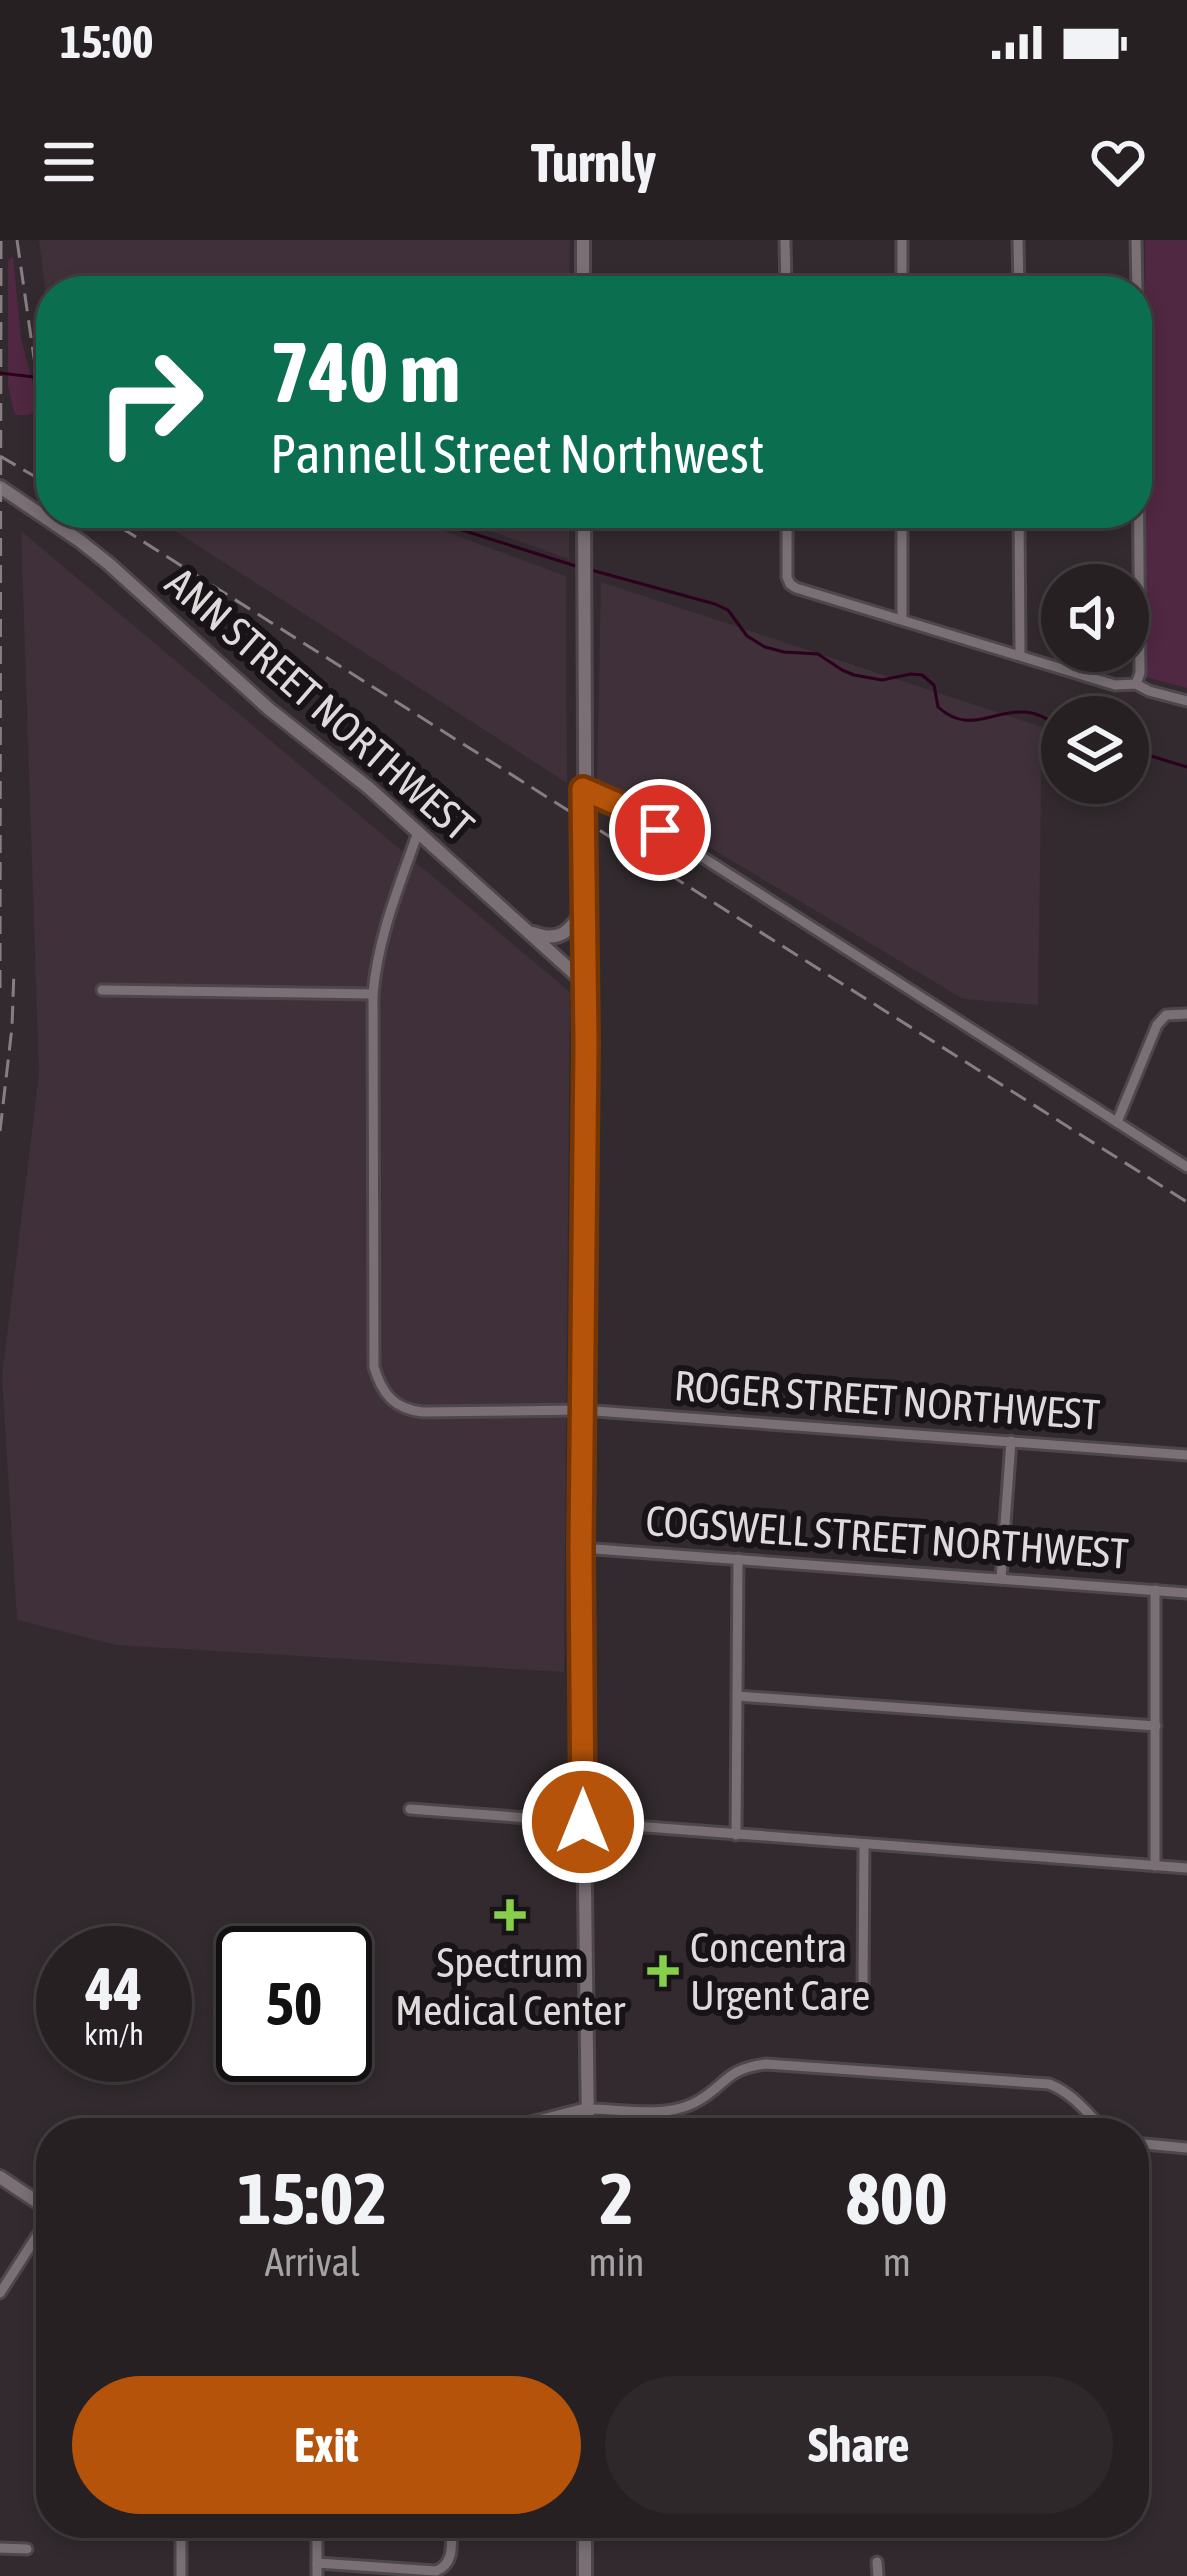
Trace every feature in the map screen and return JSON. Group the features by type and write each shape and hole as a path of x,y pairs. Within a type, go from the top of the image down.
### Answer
{"main road":[{"path":"583,240 583,276"},
{"name":"ANN STREET NORTHWEST","path":"0,488 36,512"},
{"name":"ANN STREET NORTHWEST","path":"60,528 110,565 269,709 353,775 586,984"},
{"path":"584,528 581,1548 588,2118"},
{"path":"524,929 542,937 558,937 568,932 584,909"},
{"path":"552,2118 588,2109"},
{"path":"0,2177 36,2202"},
{"path":"585,2538 585,2576"}],"street":[{"path":"785,240 786,276"},
{"path":"902,240 902,276"},
{"path":"1018,240 1018,276"},
{"path":"1136,240 1137,276"},
{"path":"787,528 787,577 802,591 1115,685 1136,684 1149,692 1187,700"},
{"path":"902,528 902,618"},
{"path":"1019,528 1020,654"},
{"path":"1136,684 1140,674 1139,528"},
{"path":"583,789 624,807 1187,1167"},
{"name":"ROGER STREET NORTHWEST","path":"418,832 382,935 373,994 374,1367 390,1400 404,1410 582,1410 1187,1455"},
{"path":"102,990 373,994"},
{"path":"1117,1122 1156,1025 1166,1015 1187,1014"},
{"path":"1000,1579 1011,1442"},
{"name":"COGSWELL STREET NORTHWEST","path":"581,1548 1187,1593"},
{"path":"736,1835 738,1559"},
{"path":"1155,1590 1156,1866"},
{"path":"737,1696 1156,1726"},
{"path":"410,1809 1187,1868"},
{"path":"863,1986 864,1844"},
{"path":"588,2109 677,2110 747,2066 799,2066 1048,2084 1063,2089 1093,2118"},
{"path":"1149,2144 1187,2148"},
{"path":"0,2293 36,2237"},
{"path":"181,2538 181,2576"},
{"path":"317,2538 317,2576"},
{"path":"317,2564 436,2571 450,2560 451,2538"},
{"path":"0,2548 27,2549"},
{"path":"877,2562 878,2576"}],"shaded area":[{"path":"39,240 570,240 569,276 44,276"},
{"path":"1145,240 1187,240 1187,688 1146,677 1146,528 1152,528 1152,276 1145,276"},
{"path":"13,256 21,338 36,396 30,415 14,412 8,386 8,261"},
{"path":"170,528 436,528 566,576 567,783"},
{"path":"483,528 569,528 569,559"},
{"path":"21,531 570,992 564,1672 116,1645 17,1620 2,1377 39,1074"},
{"path":"601,582 1041,727 1038,1005 963,999 597,780"}],"waterway":[{"path":"0,373 36,377"},
{"path":"455,528 582,568"},
{"path":"591,570 715,604 728,610 747,636 765,647 818,654 854,675 882,680 922,675 934,685 938,707 960,719 1013,712 1041,716"},
{"path":"1149,755 1187,767"}],"railway":[{"path":"0,988 1,240"},
{"path":"17,240 36,364"},
{"path":"0,456 36,477"},
{"path":"122,528 1187,1202"},
{"path":"0,1131 14,970"}],"place":[{"name":"Spectrum Medical Center","path":"510,1915"},
{"name":"Concentra Urgent Care","path":"663,1971"}],"route":[{"path":"583,1822 583,789 660,830"}]}
